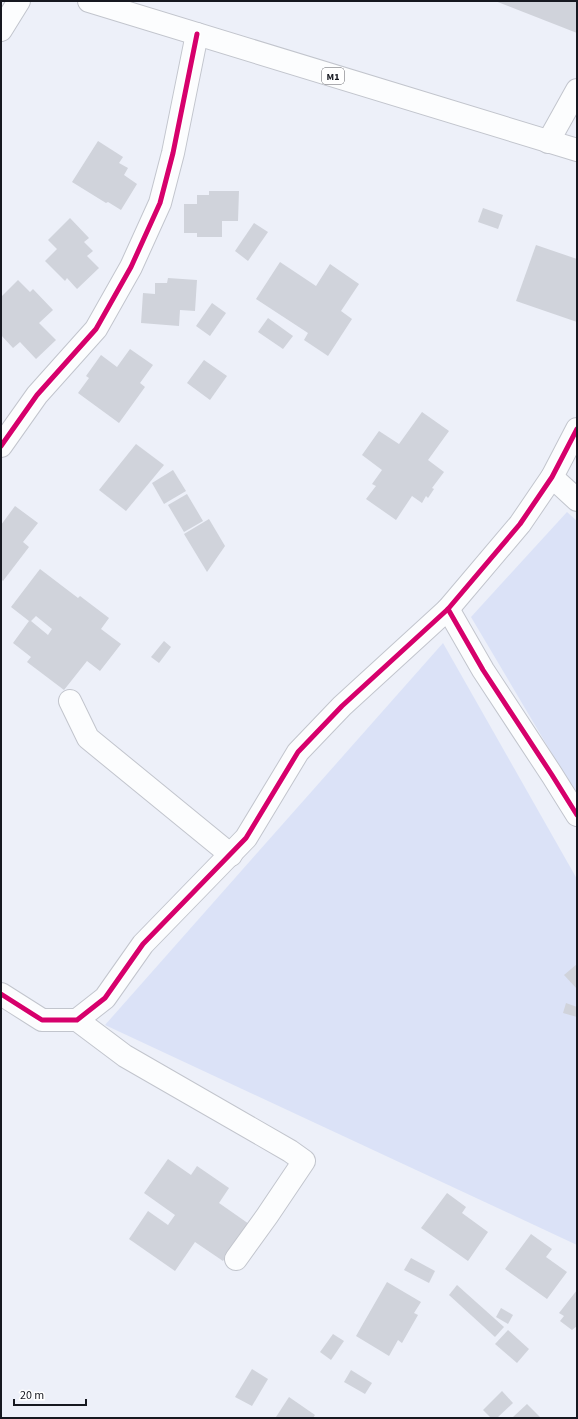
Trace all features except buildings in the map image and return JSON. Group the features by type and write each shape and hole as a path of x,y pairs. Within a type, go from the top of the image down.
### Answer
{"main road":[{"path":"1,30 19,1"},
{"name":"M1","path":"89,1 577,150"},
{"path":"1,446 37,395 96,328 131,267 160,204 173,153 196,34"},
{"path":"548,142 577,90"},
{"path":"77,1020 105,998 143,944 246,838 298,752 342,706 448,609 520,524 552,477 577,429"},
{"path":"552,477 577,500"},
{"path":"448,609 483,670 552,774 577,815"},
{"path":"70,702 88,738 231,855"},
{"path":"1,994 42,1020 77,1020 125,1056 290,1151 304,1161 267,1216 236,1258"}],"shaded area":[{"path":"567,512 577,521 577,796 471,617"},
{"path":"443,643 577,879 577,1245 105,1025"}],"cycle path":[{"path":"1,446 37,395 96,329 131,267 160,203 173,153 197,34"},
{"path":"1,994 42,1020 77,1020 105,998 143,944 246,838 298,752 342,706 448,609 520,524 552,477 577,429"},
{"path":"448,609 483,670 577,815"}]}
